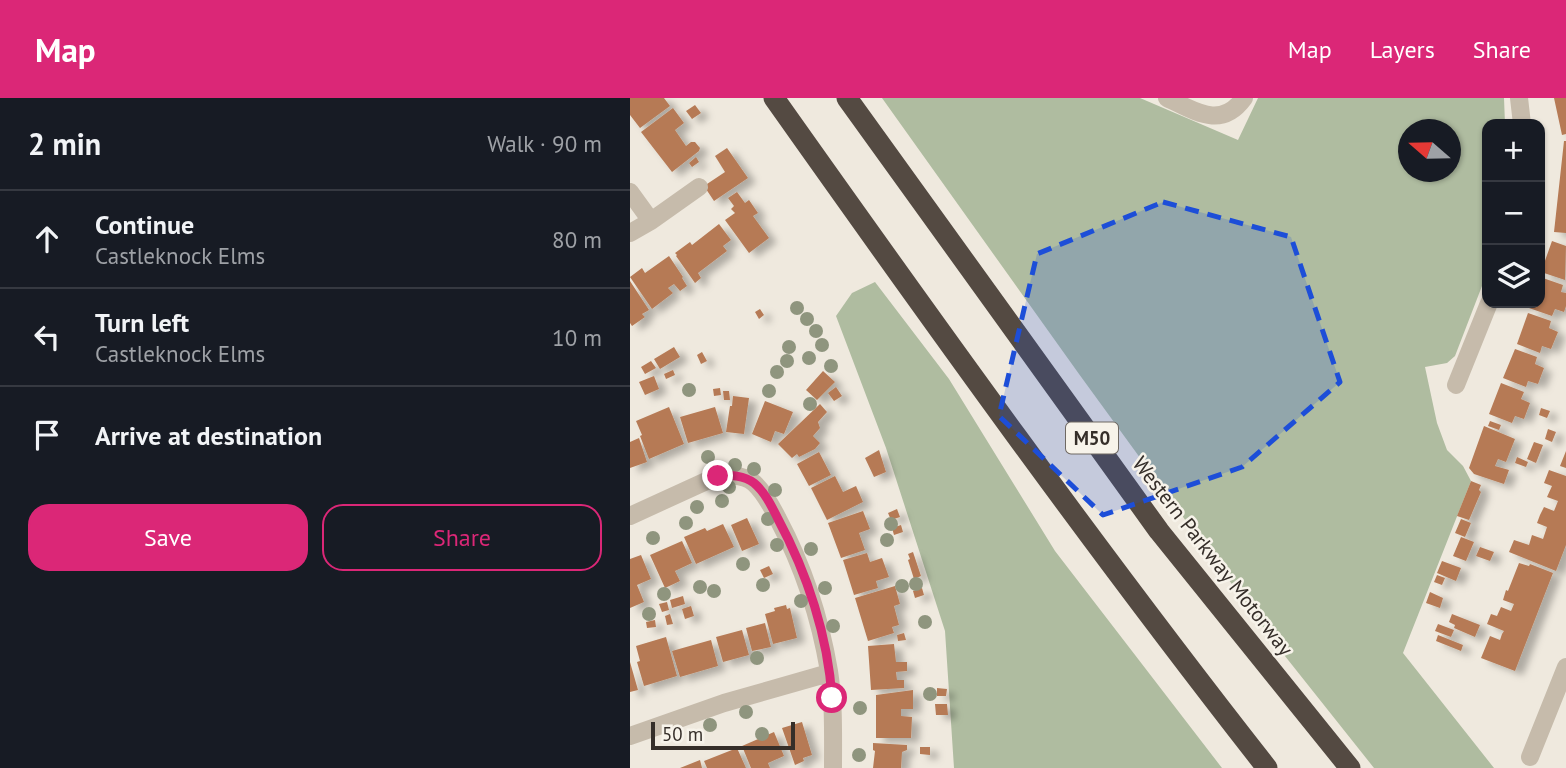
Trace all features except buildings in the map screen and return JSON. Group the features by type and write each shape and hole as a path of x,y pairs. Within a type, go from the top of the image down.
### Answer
{"highway":[{"name":"M50","path":"774,98 884,254 1076,516 1267,768"},
{"name":"Western Parkway Motorway","path":"847,98 1159,531 1350,768"}],"street":[{"path":"1167,98 1207,116 1217,117 1236,109 1244,98"},
{"path":"1519,98 1521,119"},
{"path":"630,233 699,187"},
{"path":"630,191 651,221"},
{"path":"1456,385 1487,308"},
{"path":"630,516 718,476 733,476 754,483 771,506 799,562 822,635 833,716 833,768"},
{"path":"1530,757 1566,667"},
{"path":"630,736 724,704 829,673"}],"highlighted area":[{"path":"1163,202 1291,237 1340,382 1242,467 1103,515 999,416 1037,254"}],"green space":[{"path":"882,98 1140,98 1238,140 1258,98 1504,98 1505,119 1482,119 1482,286 1455,356 1447,363 1425,367 1437,423 1447,450 1463,466 1471,481 1403,653 1494,768 1374,768 1277,646"},
{"path":"875,282 949,379 1055,551 1222,768 954,768 945,631 886,448 836,316 852,293"}],"route":[{"path":"718,476 733,476 754,483 783,528 799,562 822,635 832,698"}]}
